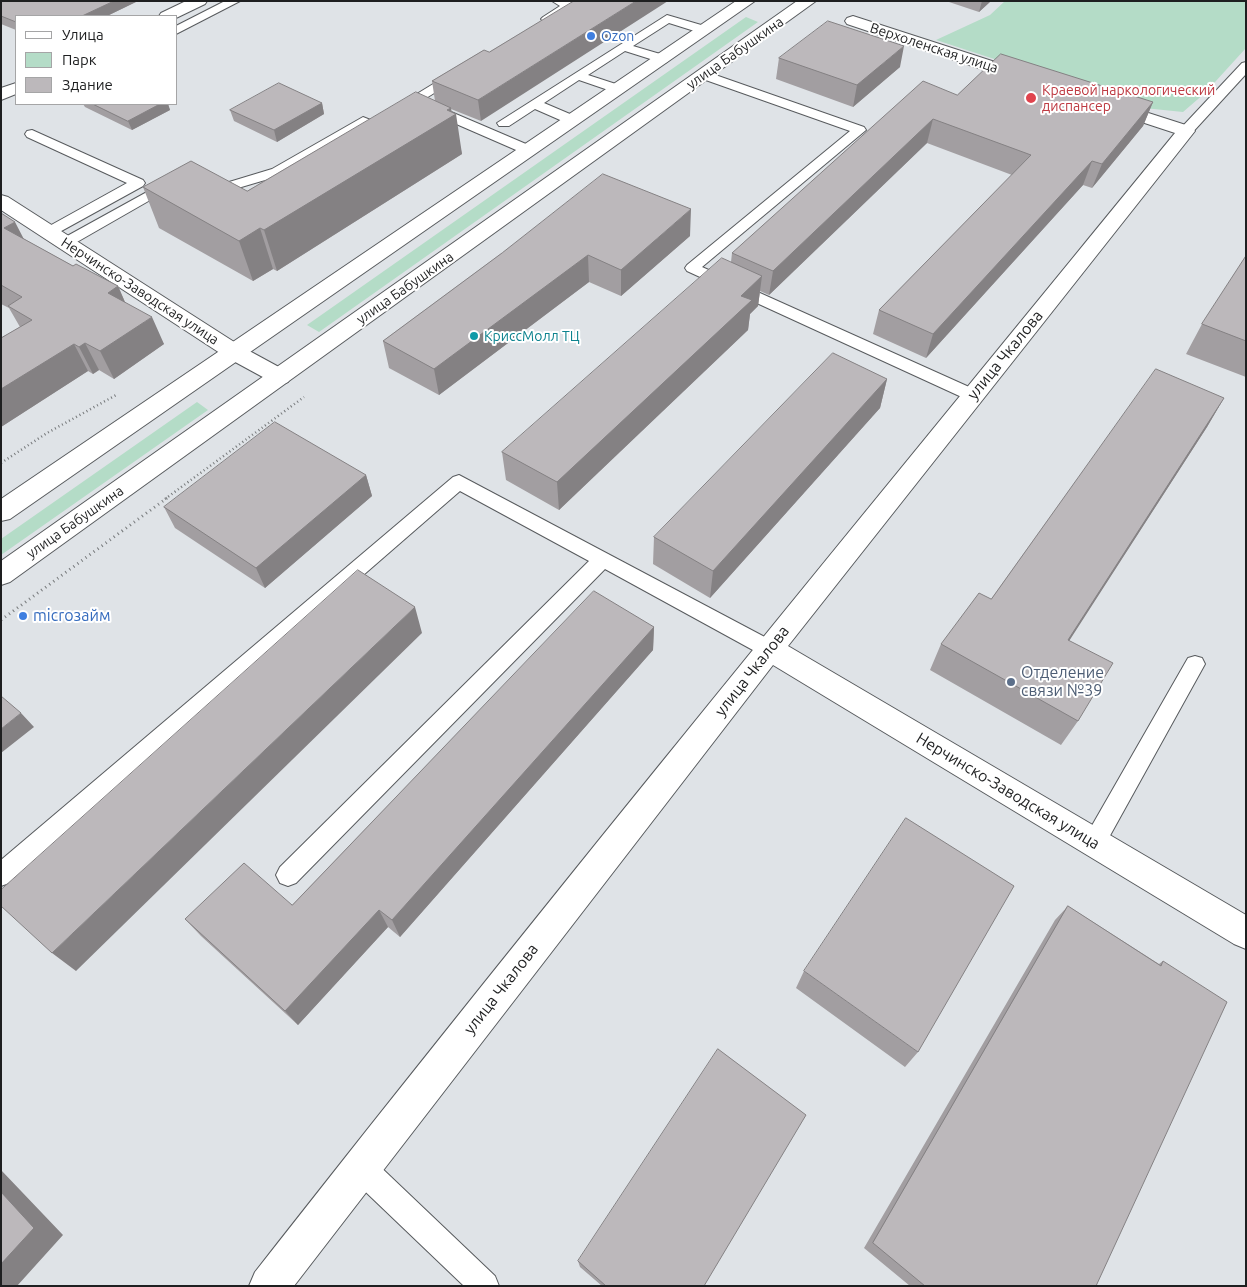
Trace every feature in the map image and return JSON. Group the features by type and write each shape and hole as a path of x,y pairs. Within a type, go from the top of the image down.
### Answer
{"street":[{"path":"169,15 199,1"},
{"path":"1,512 747,1"},
{"name":"улица Бабушкина","path":"1,575 808,1"},
{"name":"Верхоленская улица","path":"853,21 1038,82"},
{"path":"1,95 15,88"},
{"path":"1094,101 1186,131"},
{"name":"улица Чкалова","path":"269,1286 360,1167 769,649 1186,131"},
{"name":"Нерчинско-Заводская улица","path":"1,201 234,352 280,377"},
{"name":"Нерчинско-Заводская улица","path":"769,649 1246,933"}],"lane":[{"path":"178,30 234,1"},
{"path":"536,25 569,6 558,1"},
{"path":"504,124 667,19 704,30"},
{"path":"623,47 663,59"},
{"path":"470,65 413,100 528,150"},
{"name":"улица Чкалова","path":"1186,131 1246,66"},
{"path":"704,75 859,130 692,268 972,396"},
{"path":"578,76 618,90"},
{"path":"534,104 572,120"},
{"path":"57,237 156,191 214,192 277,172 363,121 378,128"},
{"path":"32,134 138,183 57,237"},
{"path":"1,875 459,482 769,649"},
{"path":"288,875 603,559"},
{"path":"1094,843 1195,664"},
{"path":"360,1167 485,1286"}],"green space":[{"path":"1005,1 1246,1 1246,48 1205,93 1183,112 1144,108 936,40 990,15"},
{"path":"746,17 758,22 319,332 307,325"},
{"path":"197,402 208,410 1,555 1,539"}],"building":[{"path":"1,1 114,1 84,15 15,15 15,22 1,16"},
{"path":"574,1 636,1 478,100 432,81 484,50 489,52"},
{"path":"828,21 904,46 857,85 779,58"},
{"path":"1001,54 1153,102 1102,164 1092,161 933,334 879,310 1031,155 933,119 773,271 732,253 923,81 957,95"},
{"path":"279,83 322,103 274,130 230,110"},
{"path":"416,92 451,108 447,110 456,114 264,230 260,228 239,241 143,187 191,161 247,191"},
{"path":"95,105 158,105 128,121"},
{"path":"603,174 691,209 621,270 588,255 434,369 383,341 502,253"},
{"path":"1,213 15,222 4,228 73,266 76,264 118,286 108,293 152,317 100,351 85,343 79,347 74,344 1,389 1,338 32,320 8,306 22,297 1,285"},
{"path":"1246,256 1246,341 1202,324"},
{"path":"722,258 762,276 741,296 752,300 557,482 502,452"},
{"path":"833,353 887,379 713,571 654,537"},
{"path":"1156,369 1224,398 1068,640 1113,663 1078,721 941,644 979,593 991,599"},
{"path":"275,422 366,475 256,568 164,507"},
{"path":"358,570 415,607 52,953 1,906 1,890"},
{"path":"594,591 654,627 392,920 379,910 285,1011 185,919 244,863 292,905"},
{"path":"1,696 21,713 1,729"},
{"path":"906,818 1014,886 918,1052 804,971"},
{"path":"1068,906 1161,966 1163,961 1227,1002 1096,1286 925,1286 873,1243"},
{"path":"718,1049 806,1115 704,1286 606,1286 578,1261"},
{"path":"1,1192 34,1228 1,1264"}],"place":[{"name":"Ozon","path":"591,36"},
{"name":"Краевой наркологический диспансер","path":"1031,98"},
{"name":"КриссМолл ТЦ","path":"474,336"},
{"name":"microзайм","path":"23,616"},
{"name":"Отделение связи №39","path":"1011,682"}]}
